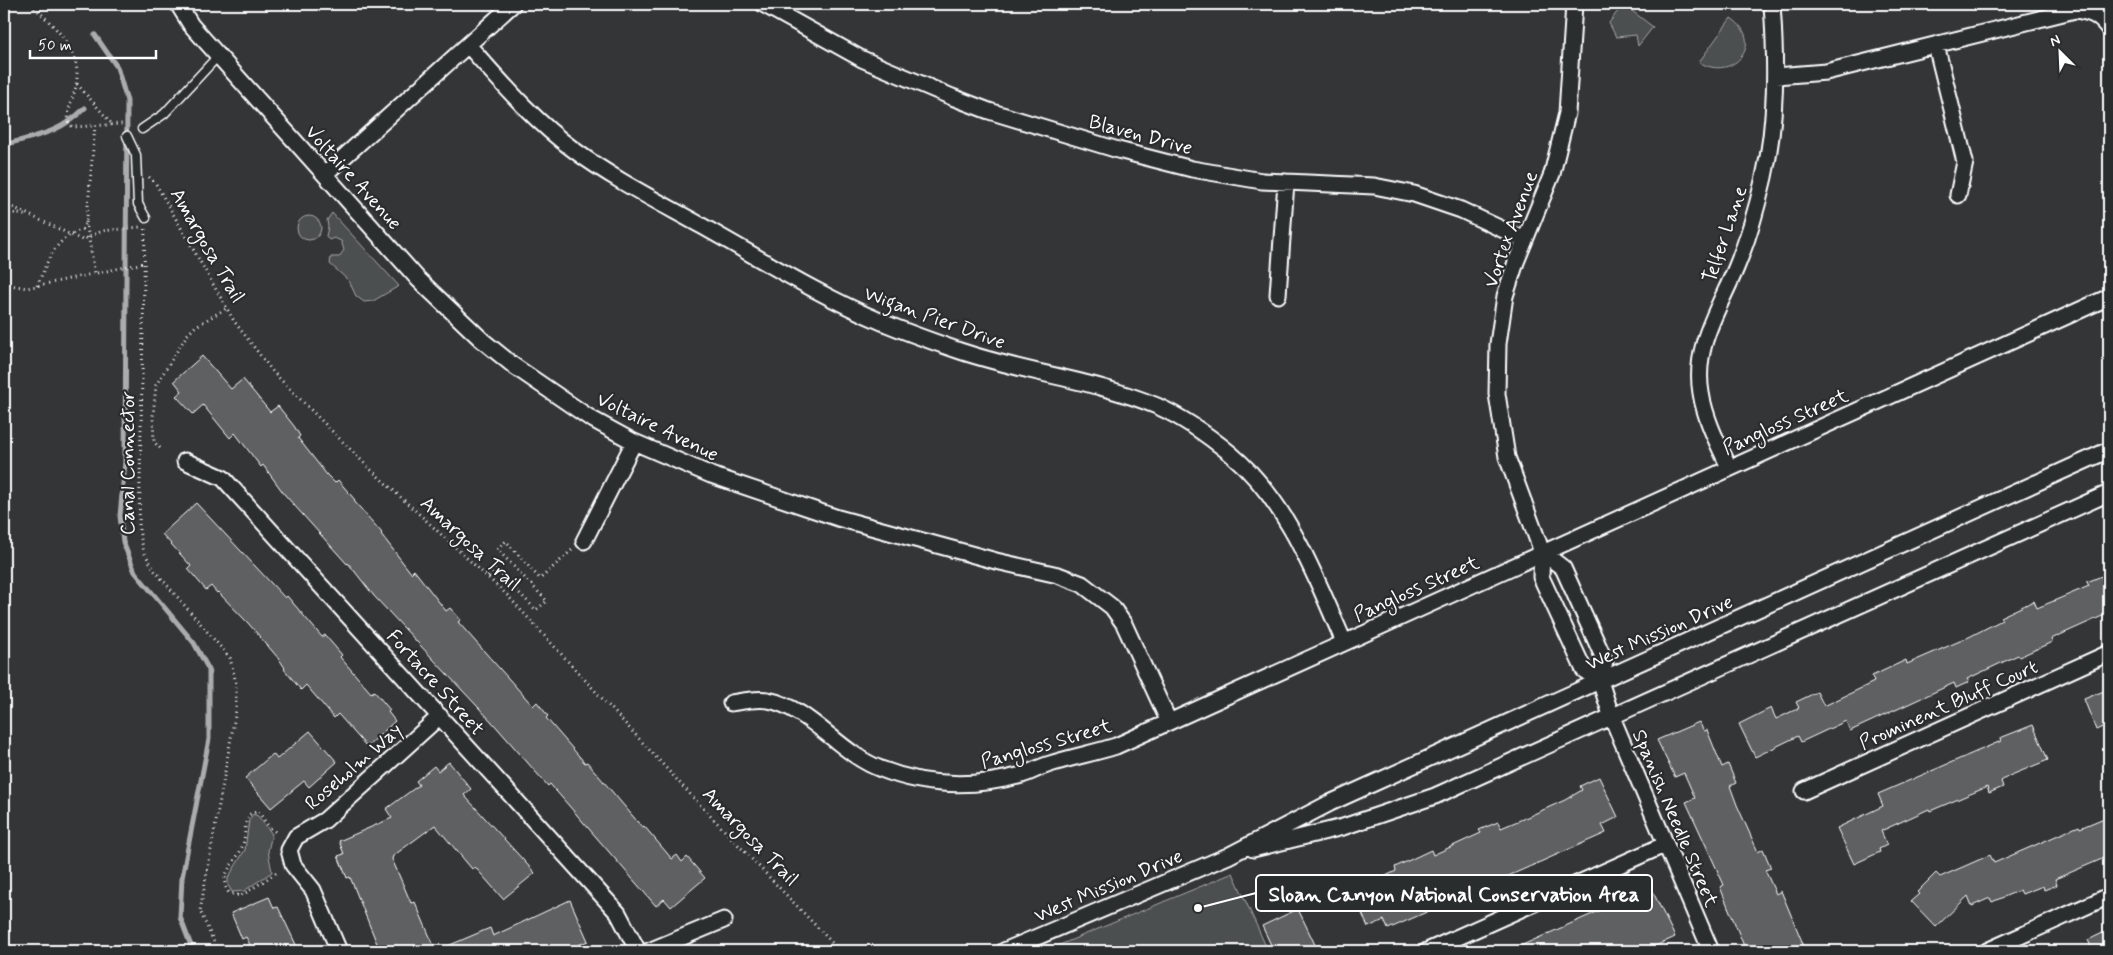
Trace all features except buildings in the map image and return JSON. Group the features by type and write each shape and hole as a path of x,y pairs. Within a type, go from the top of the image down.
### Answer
{"street":[{"name":"Voltaire Avenue","path":"178,4 190,25 418,279 482,340 550,391 590,418 634,442 720,478 838,518 1082,584 1112,607 1124,624 1169,722"},
{"path":"325,174 513,4"},
{"name":"Blaven Drive","path":"763,4 862,59 952,97 989,110 1184,167 1286,182 1374,186 1414,194 1461,210 1525,240"},
{"name":"Vortex Avenue","path":"1574,4 1571,75 1560,146 1540,207 1513,268 1501,321 1496,365 1497,394 1507,457 1542,552 1541,578 1584,670 1600,681"},
{"name":"Telfer Lane","path":"1729,467 1705,412 1701,393 1701,358 1704,340 1736,268 1760,193 1769,147 1776,76 1772,4"},
{"path":"1776,76 1826,72 2075,10 2092,13 2102,19 2109,29"},
{"name":"Wigan Pier Drive","path":"468,45 527,110 573,149 625,182 802,282 881,322 931,341 1032,372 1135,398 1159,407 1197,429 1233,456 1278,508 1302,551 1344,642"},
{"path":"1936,45 1965,162 1958,195"},
{"path":"1278,295 1286,182"},
{"name":"Pangloss Street","path":"731,703 753,699 769,700 800,714 854,756 879,769 938,784 966,785 994,782 1023,774 1049,764 1116,746 1729,467 2109,297"},
{"path":"580,544 634,442"},
{"name":"West Mission Drive","path":"1004,951 1228,856 1330,803 2109,450"},
{"name":"Fortacre Street","path":"185,461 223,478 618,913 638,951"},
{"name":"West Mission Drive","path":"1228,856 1343,827 1435,796 2109,493"},
{"name":"Vortex Avenue","path":"1542,552 1563,568 1605,660 1600,681 1606,698"},
{"name":"Prominent Bluff Court","path":"1804,790 2109,653"},
{"name":"Spanish Needle Street","path":"1606,698 1664,845 1711,951"},
{"name":"Roseholm Way","path":"340,951 313,890 293,866 289,850 296,837 325,820 440,716"},
{"path":"1427,951 1664,845"},
{"path":"1987,951 2109,896"},
{"path":"649,951 724,920"}],"lane":[{"path":"142,129 164,114 218,56"},
{"path":"127,136 136,154 138,204 146,222"}],"path":[{"path":"32,4 71,45 74,52 77,84 67,116 69,124 73,127 114,125 77,84"},
{"path":"94,274 86,221 95,126"},
{"name":"Amargosa Trail","path":"147,184 148,175 156,184 227,308 258,355 273,372 375,474 488,577 840,951"},
{"path":"4,203 82,240 102,231 146,222"},
{"path":"4,211 31,216"},
{"path":"37,286 55,246 69,234 82,230 86,221"},
{"name":"Canal Connector","path":"146,222 139,530 144,552 154,571 230,658 236,683 236,710 200,911 218,951"},
{"path":"4,284 27,288 144,263"},
{"path":"160,448 154,442 153,416 156,385 187,335 196,326 227,308"},
{"path":"488,577 496,569 536,610 547,601 497,548 506,541 540,579 580,544"},
{"path":"276,873 241,896 229,893 224,887 226,872 242,848 248,815 258,811 269,827 277,833"}],"shaded area":[{"path":"1623,4 1653,27 1638,46 1636,35 1616,37 1609,23"},
{"path":"1731,18 1741,28 1746,38 1746,48 1741,57 1734,64 1723,67 1712,67 1699,62"},
{"path":"332,213 399,286 373,301 364,302 356,296 349,281 330,264 331,257 339,257 344,250 341,241 334,238 329,240 326,236 327,220"},
{"path":"309,216 318,219 321,228 318,237 309,240 300,237 297,228 300,219"},
{"path":"253,814 258,816 272,834 268,851 272,872 244,891 232,892 228,885 228,878 245,850 249,820"},
{"path":"1233,873 1268,951 1045,951"}],"waterway":[{"path":"95,35 117,67 127,101 125,462 120,516 123,542 135,572 194,643 209,670 209,739 182,878 180,917 193,951"},
{"path":"4,145 38,136 57,128 75,117 85,108"}],"place":[{"name":"Sloan Canyon National Conservation Area","path":"1198,908"}]}
